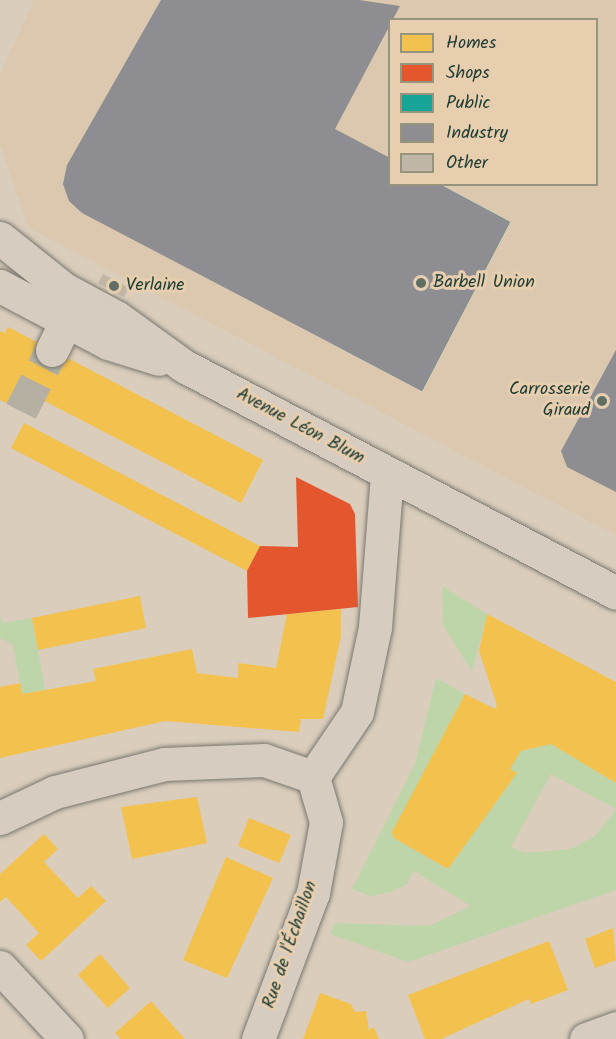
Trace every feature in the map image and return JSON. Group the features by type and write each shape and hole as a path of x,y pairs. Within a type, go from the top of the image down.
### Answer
{"street":[{"path":"0,221 65,305"},
{"name":"Avenue Léon Blum","path":"0,238 65,305 116,317 184,366 616,593"},
{"path":"0,254 65,305"},
{"path":"0,286 65,305"},
{"path":"52,350 65,305"},
{"path":"0,818 55,792 164,764 264,760 313,777 357,712 375,627 387,473"},
{"name":"Rue de l'Échaillon","path":"258,1039 313,893 326,822 313,777"},
{"path":"0,967 67,1039"},
{"path":"586,1039 616,1028"}],"shaded area":[{"path":"34,0 616,0 616,535 29,228 0,145 0,74"}],"green space":[{"path":"442,586 487,614 472,672 443,625"},
{"path":"0,615 3,623 32,618 45,690 22,694 13,645 0,638"},
{"path":"436,678 465,694 394,838 448,869 516,773 510,769 521,751 551,744 616,783 616,809 616,890 408,962 330,934 335,923 429,926 471,906 414,871 407,884 391,892 371,896 352,889 415,764","holes":["551,774 616,809 595,836 571,849 525,853 511,847"]}],"building: Homes":[{"path":"8,327 263,460 241,503 37,397 28,414 0,400 0,331 5,333"},
{"path":"24,423 260,546 247,571 11,448"},
{"path":"140,596 146,628 38,650 32,618"},
{"path":"341,609 341,636 323,719 301,719 299,732 165,721 0,758 0,687 20,683 22,694 96,681 93,669 192,649 197,673 238,678 238,663 276,668 287,614"},
{"path":"487,614 616,682 616,783 551,744 521,751 510,769 517,773 448,869 394,838 392,832 465,694 495,709 497,705 479,651"},
{"path":"197,797 207,843 132,859 121,807"},
{"path":"249,818 291,835 279,863 238,846"},
{"path":"44,834 58,849 44,862 78,898 91,886 106,901 41,961 26,945 39,933 6,897 0,902 0,874"},
{"path":"226,857 273,878 227,978 183,960"},
{"path":"613,928 616,960 595,968 585,939"},
{"path":"549,941 568,990 531,1004 529,999 441,1039 425,1039 408,995"},
{"path":"100,954 130,988 108,1008 78,975"},
{"path":"320,993 351,1004 355,1012 366,1011 369,1030 374,1027 379,1039 303,1039"},
{"path":"151,1001 185,1039 121,1039 115,1033"}],"building: Shops":[{"path":"296,477 350,504 355,514 358,607 248,618 247,571 260,546 298,547"}],"building: Public":[{"name":"Barbell Union","path":"417,186 443,186 510,222 422,391 333,344"}],"building: Industry":[{"path":"161,0 359,0 400,6 394,18 388,18 388,29 335,129 388,157 388,186 443,186 510,222 422,391 82,213 69,201 63,184 67,165"},
{"name":"Carrosserie Giraud","path":"616,350 616,492 567,467 561,451"}],"building: Other":[{"name":"Verlaine","path":"103,274 129,288 124,297 98,283"}],"tunnel":[{"path":"21,411 52,350"}],"place":[{"name":"Barbell Union","path":"421,283"},
{"name":"Verlaine","path":"114,286"},
{"name":"Carrosserie Giraud","path":"602,401"}]}
